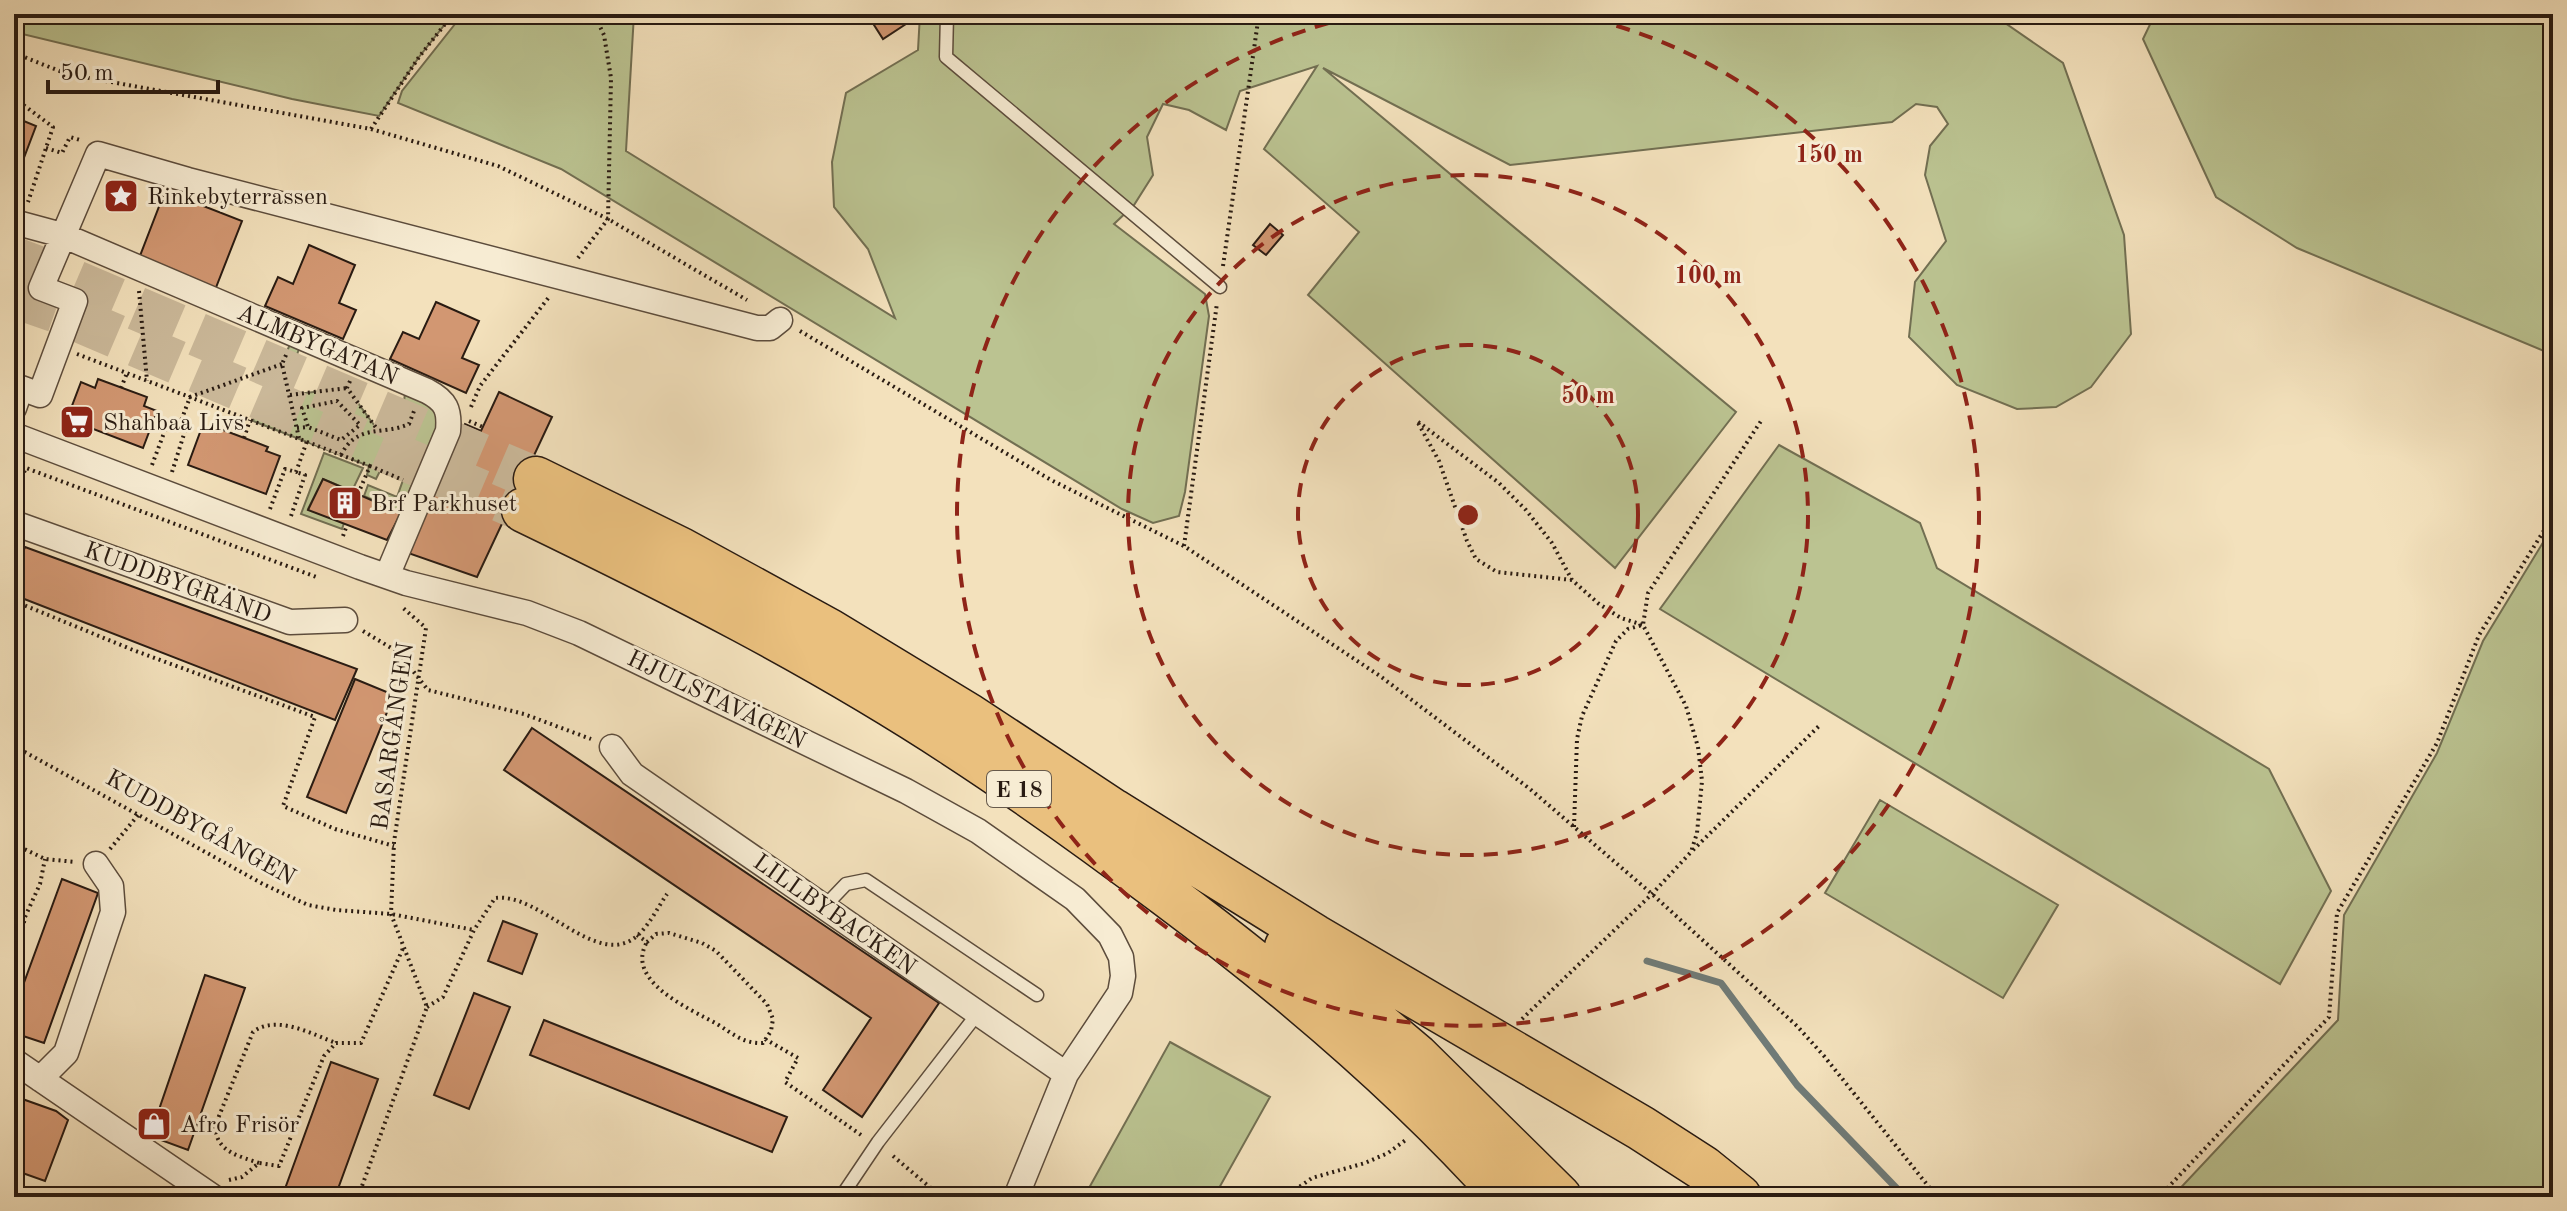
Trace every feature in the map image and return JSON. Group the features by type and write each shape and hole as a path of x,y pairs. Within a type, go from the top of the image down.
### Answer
{"highway":[{"name":"E 18","path":"1506,1197 1461,1147 1391,1079 1226,939 1095,841 953,744 813,660 667,580 530,494 681,550 829,631 969,716 1113,811 1245,912 1371,1017 1416,1056 1559,1197"},
{"path":"1113,811 1315,937 1641,1128 1703,1168 1739,1197"}],"street":[{"path":"14,408 21,388 40,395 75,301 41,288 98,154 757,328 770,328 780,320"},
{"name":"ALMBYGATAN","path":"18,223 62,235 443,400 448,409 448,431 387,576"},
{"name":"HJULSTAVÄGEN","path":"14,435 387,576 527,613 579,633 906,791 978,831 1075,899 1110,935 1121,957 1123,976 1120,993 1066,1074 1016,1197"},
{"name":"KUDDBYGRÄND","path":"14,523 290,622 345,620"},
{"name":"LILLBYBACKEN","path":"612,747 632,774 1066,1074"},
{"path":"40,1079 66,1053 113,912 111,886 96,864"},
{"path":"14,1061 213,1197"}],"lane":[{"path":"947,14 946,57 1220,287"},
{"path":"825,906 846,884 866,880 1037,995"},
{"path":"841,1197 978,1013"}],"path":[{"path":"371,129 419,57 453,14"},
{"path":"577,259 608,219 611,78 604,35 594,14"},
{"path":"14,53 67,74 371,129 498,166 608,219 1051,480 1184,546 1380,676 1530,789 1652,894 1797,1026 1937,1197"},
{"path":"14,98 53,127 18,223"},
{"path":"139,286 147,381"},
{"path":"469,410 480,386 537,311"},
{"path":"294,334 282,364 299,438"},
{"path":"58,347 423,488"},
{"path":"178,429 190,397 282,364"},
{"path":"347,388 354,372"},
{"path":"121,388 127,373"},
{"path":"289,395 347,388"},
{"path":"347,388 377,429"},
{"path":"341,455 354,438 377,429 396,430 409,424 423,389"},
{"path":"297,428 308,427 341,440 360,425 337,401 302,408 308,427"},
{"path":"348,413 360,406"},
{"path":"244,438 250,420"},
{"path":"1572,580 1497,572 1476,559 1439,461 1417,421 1499,483 1526,510 1552,543 1572,580 1599,604 1621,618 1643,625"},
{"path":"1691,852 1697,833 1702,781 1698,747 1686,706 1643,625 1648,593 1761,421"},
{"path":"152,465 167,425 185,431 171,472"},
{"path":"296,472 307,441"},
{"path":"358,494 370,466"},
{"path":"14,494 17,480 26,468 327,580"},
{"path":"270,509 285,469 305,475 291,516"},
{"path":"2159,1197 2329,1017 2337,913 2437,743 2479,635 2548,524 2553,500"},
{"path":"343,536 347,525"},
{"path":"14,601 133,650 315,717 283,806 335,829 394,846"},
{"name":"BASARGÅNGEN","path":"393,604 407,609 426,628 394,846 391,914 427,1007"},
{"path":"345,620 398,652 428,690 524,714 612,747"},
{"path":"1574,827 1577,739 1582,716 1616,641 1628,629 1643,625"},
{"path":"1518,1022 1652,894 1819,726"},
{"name":"KUDDBYGÅNGEN","path":"14,746 263,884 308,905 391,914 474,930"},
{"path":"14,844 45,859 40,884 25,917 19,948 14,957"},
{"path":"358,1197 427,1007 443,997 474,930 495,898 503,897 532,906 599,943 619,946 637,935 667,894"},
{"path":"669,933 702,943 716,951 767,1004 773,1019 771,1031 763,1043 751,1043 735,1036 659,988 651,981 642,961 641,952 647,942 656,934 669,933"},
{"path":"637,935 647,942"},
{"path":"336,1043 324,1056 279,1166 259,1163 228,1152 216,1137 215,1126 253,1032 262,1025 277,1024 336,1043 361,1043 404,945"},
{"path":"765,1039 798,1058 785,1082 877,1145"},
{"path":"1285,1197 1312,1178 1388,1153 1415,1133"},
{"path":"893,1156 932,1189 933,1197"},
{"path":"242,1177 259,1163"}],"green space":[{"path":"14,14 453,14 379,116 292,99 14,32"},
{"path":"463,14 634,14 626,151 895,318 868,249 834,207 832,162 846,93 918,50 920,14 1992,14 2063,63 2124,235 2131,334 2091,387 2056,407 2017,409 1957,385 1909,337 1915,282 1946,241 1925,175 1930,146 1948,124 1937,107 1916,104 1892,122 1510,165 1323,68 1736,412 1615,568 1308,295 1359,232 1264,149 1317,66 1240,91 1226,130 1189,110 1163,104 1147,137 1153,175 1134,205 1114,224 1205,294 1209,316 1179,516 1153,523 1122,509 561,169 398,103 402,91"},
{"path":"2155,14 2553,14 2553,351 2544,351 2297,248 2216,197 2143,39"},
{"path":"293,337 437,403 440,428 401,513 364,496 368,485 397,497 403,480 380,471 376,479 367,475 369,466 253,421 255,414 278,420 282,415 271,368 282,364 289,395 347,388 377,429 396,430 409,424 415,409 404,403 405,392 299,349 295,360 285,356"},
{"path":"1779,445 1920,523 1937,568 2269,769 2331,891 2280,984 1660,609"},
{"path":"324,453 363,468 352,491 323,479 308,509 344,523 342,529 301,514"},
{"path":"2553,526 2553,1197 2172,1197 2338,1020 2344,915 2437,753 2483,641"},
{"path":"1880,800 2058,905 2003,998 1825,893"},
{"path":"1170,1042 1270,1097 1214,1197 1084,1197"}],"building":[{"path":"867,14 900,14 906,24 883,39"},
{"path":"14,117 36,126 14,184"},
{"path":"165,191 242,221 215,290 138,261"},
{"path":"1270,224 1283,235 1266,255 1253,245"},
{"path":"309,245 355,265 339,303 356,310 343,339 265,306 278,277 293,284"},
{"path":"436,302 479,321 462,358 479,365 466,393 390,359 403,332 419,339"},
{"path":"98,379 147,397 144,406 157,411 143,448 67,419 81,382 95,388"},
{"path":"499,392 552,417 477,577 408,553 418,524 465,424 481,431"},
{"path":"202,427 216,432 218,428 268,447 266,451 280,456 266,494 188,465"},
{"name":"Brf Parkhuset","path":"323,479 401,513 387,540 308,510"},
{"path":"25,547 357,669 335,720 14,595 14,576"},
{"path":"355,679 394,695 346,813 307,797"},
{"path":"532,728 939,1003 862,1117 823,1090 871,1018 504,770"},
{"path":"62,879 98,893 44,1043 14,1033 14,1010"},
{"path":"503,921 537,934 522,974 488,961"},
{"path":"205,975 245,988 188,1150 150,1136"},
{"path":"474,993 510,1007 469,1109 434,1095"},
{"path":"544,1020 787,1117 772,1152 530,1055"},
{"path":"331,1062 378,1079 335,1197 282,1197"},
{"path":"14,1096 56,1111 68,1120 45,1181 14,1170"},
{"path":"406,1190 425,1197 403,1197"}],"waterway":[{"path":"1647,961 1721,983 1797,1085 1905,1197"}],"tunnel":[{"path":"14,259 68,279 536,479"},
{"path":"14,296 57,311 524,510"}],"place":[{"name":"Rinkebyterrassen","path":"121,196"},
{"name":"Shahbaa Livs","path":"77,422"},
{"name":"Brf Parkhuset","path":"345,503"},
{"name":"Afro Frisör","path":"154,1124"}]}
